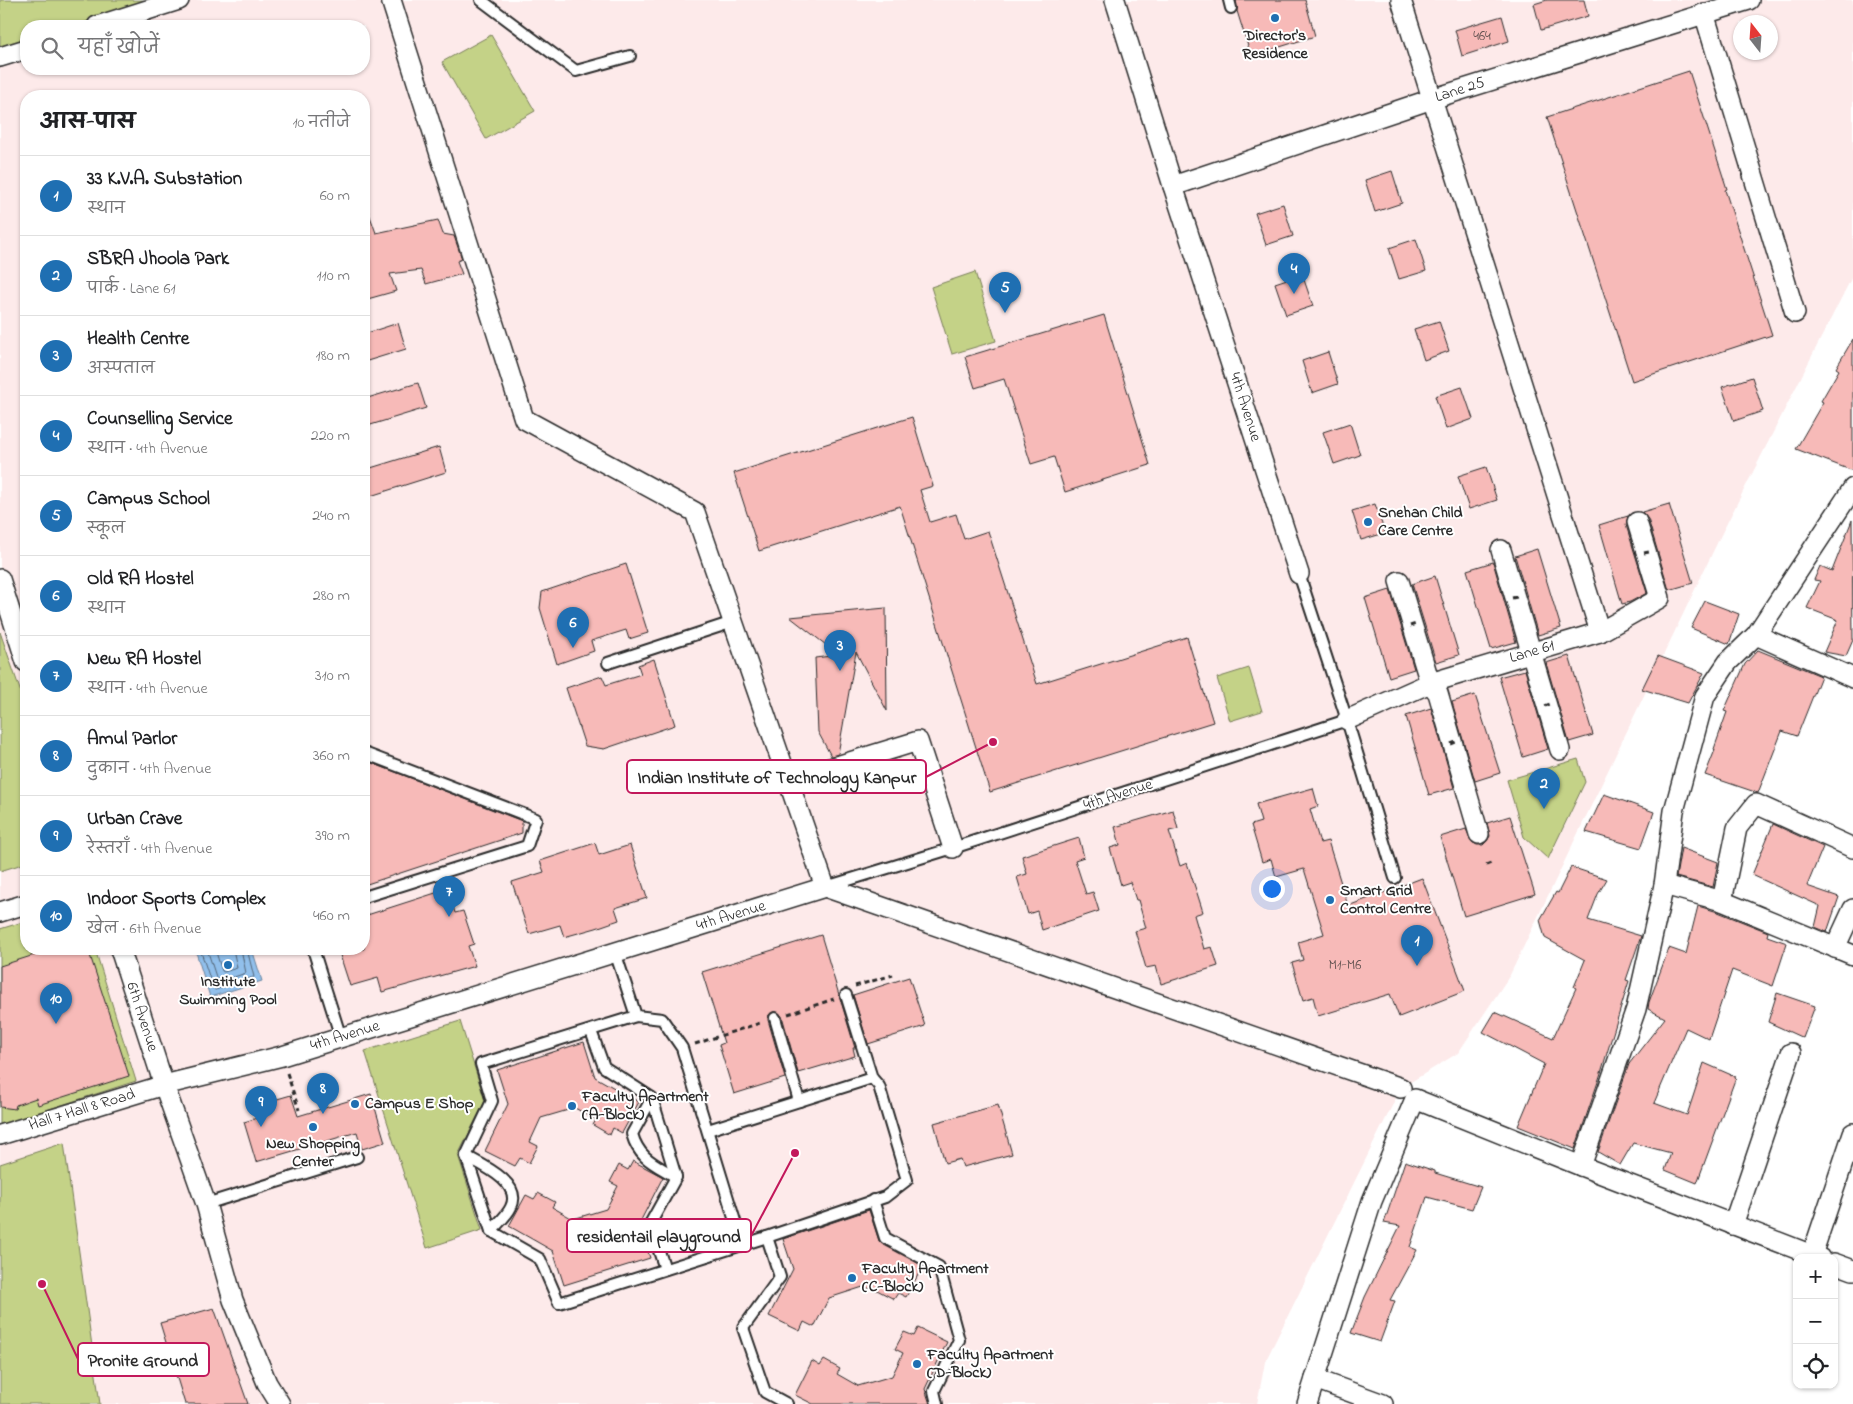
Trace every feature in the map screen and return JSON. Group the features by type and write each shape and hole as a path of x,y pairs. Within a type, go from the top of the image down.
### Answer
{"street":[{"path":"116,20 179,0"},
{"path":"391,0 524,419 695,512 826,887 1401,1088"},
{"name":"4th Avenue","path":"1115,0 1173,186 1299,574"},
{"path":"1401,0 1600,632"},
{"name":"Lane 25","path":"1173,186 1432,99 1749,0"},
{"path":"1704,13 1795,312"},
{"path":"0,57 20,51"},
{"path":"1581,1166 1636,1009 1664,885 1674,811 1705,696 1728,662 1756,635 1846,512 1853,488"},
{"name":"Lane 61","path":"1347,720 1430,684 1600,632 1660,598 1637,522"},
{"path":"1501,550 1560,750"},
{"path":"0,579 20,643"},
{"path":"1399,582 1430,684 1438,693 1479,834"},
{"path":"1756,635 1853,678"},
{"path":"788,781 918,741 953,848"},
{"path":"1722,901 1737,828 1756,804 1853,848"},
{"path":"1664,885 1722,901 1853,955"},
{"name":"4th Avenue","path":"164,1085 282,1056 826,887"},
{"path":"0,912 20,906"},
{"path":"1836,948 1853,909"},
{"name":"6th Avenue","path":"122,955 164,1085 206,1204 233,1300 267,1383 280,1404"},
{"path":"1733,1225 1791,1053"},
{"name":"Hall 7 Hall 8 Road","path":"0,1135 164,1085"},
{"path":"1307,1404 1372,1200 1415,1099 1581,1166 1811,1254"},
{"path":"1817,1254 1853,1133"},
{"path":"1838,1264 1853,1270"},
{"path":"1315,1379 1383,1404"}],"lane":[{"path":"481,0 576,71 630,56"},
{"name":"4th Avenue","path":"826,887 953,848 1347,720 1299,574"},
{"path":"608,663 733,622"},
{"path":"1347,720 1395,878"},
{"path":"370,755 536,819 528,846 370,895"},
{"path":"615,952 636,1016"},
{"path":"315,955 341,1038"},
{"path":"742,1244 682,1048 662,1019 636,1016 481,1064 492,1101 466,1156 491,1231 540,1259 559,1303 767,1237 885,1197 894,1192 907,1180 879,1086 872,1078 846,995"},
{"path":"775,1018 799,1101"},
{"path":"591,1030 604,1067 652,1098 676,1177 650,1224 665,1269"},
{"path":"708,1130 872,1078"},
{"path":"652,1098 632,1134 635,1147 645,1158 676,1177"},
{"path":"466,1156 509,1184 512,1206 491,1231"},
{"path":"206,1204 357,1157"},
{"path":"873,1200 885,1238 939,1266 959,1340 934,1391 937,1404"},
{"path":"767,1237 780,1277 743,1328 765,1392 787,1404"}],"path":[{"path":"1644,553 1649,552"},
{"path":"1512,598 1517,597"},
{"path":"1410,626 1416,624"},
{"path":"1544,706 1550,704"},
{"path":"1451,744 1456,742"},
{"path":"1486,865 1491,863"},
{"path":"282,1056 299,1110"}],"shaded area":[{"path":"0,0 1853,0 1853,275 1721,535 1510,975 1458,1053 1401,1088 1265,1362 1257,1404 0,1404"}],"green space":[{"path":"0,0 155,0 92,20 20,20 20,43 0,49"},
{"path":"491,35 535,111 486,139 442,62"},
{"path":"975,272 996,341 952,354 931,287"},
{"path":"0,632 20,690 20,865 0,871"},
{"path":"1249,668 1262,711 1230,721 1217,678"},
{"path":"1578,759 1585,782 1548,859 1524,837 1507,780"},
{"path":"20,923 20,955 97,955 136,1081 0,1125 0,929"},
{"path":"460,1021 485,1101 458,1155 482,1230 427,1248 365,1051"},
{"path":"64,1143 100,1404 0,1404 0,1164"}],"water":[{"name":"Institute Swimming Pool","path":"197,955 254,955 262,981 210,997"}],"building":[{"name":"Director's Residence","path":"1236,0 1305,0 1315,36 1251,56 1237,11"},
{"path":"1547,0 1584,0 1588,16 1541,30 1534,4"},
{"path":"1502,16 1509,41 1462,56 1455,30"},
{"path":"1689,71 1772,335 1632,381 1547,117"},
{"path":"1392,171 1402,203 1375,212 1365,180"},
{"path":"1283,204 1293,236 1266,245 1255,213"},
{"path":"370,216 376,233 438,220 443,234 454,236 462,259 457,261 462,274 426,284 421,270 390,274 396,291 370,298"},
{"path":"1416,239 1426,271 1399,279 1389,248"},
{"path":"1302,274 1313,306 1286,315 1275,283"},
{"path":"1104,315 1150,465 1065,492 1054,457 1031,464 1004,379 975,388 965,357"},
{"path":"1439,321 1449,351 1424,360 1414,329"},
{"path":"398,323 406,349 370,360 370,332"},
{"path":"1853,339 1853,471 1796,449 1823,402 1821,401 1839,370 1836,368"},
{"path":"1328,352 1338,384 1312,393 1302,361"},
{"path":"1752,377 1763,411 1734,421 1722,387"},
{"path":"418,383 426,408 370,425 370,397"},
{"path":"1462,387 1473,419 1446,429 1435,396"},
{"path":"912,417 933,486 920,490 930,522 956,514 964,539 988,531 1037,684 1187,637 1213,722 990,792 900,506 759,551 734,473"},
{"path":"1350,423 1360,455 1334,464 1323,432"},
{"path":"439,447 446,472 370,496 370,468"},
{"path":"1486,467 1497,500 1469,509 1458,476"},
{"name":"Snehan Child Care Centre","path":"1375,504 1385,533 1361,540 1352,511"},
{"path":"1669,504 1693,583 1669,590 1648,519 1642,512"},
{"path":"1628,516 1626,525 1647,593 1622,604 1599,525"},
{"path":"1852,520 1853,640 1846,656 1824,652 1838,620 1807,608 1820,581 1814,580 1820,566 1832,571"},
{"path":"1537,549 1561,628 1538,635 1515,556"},
{"path":"1493,562 1516,642 1491,649 1467,570"},
{"path":"626,564 648,633 629,639 626,630 591,641 594,651 557,664 540,608 542,592"},
{"path":"1435,576 1459,655 1436,662 1412,584"},
{"path":"1390,590 1414,669 1389,677 1365,598"},
{"path":"1705,601 1739,614 1729,644 1691,628"},
{"path":"886,608 887,711 856,652 838,754 831,756 818,732 815,658 839,655 790,617"},
{"path":"1758,650 1821,676 1797,736 1782,731 1758,793 1705,775 1727,712 1724,711 1745,664"},
{"path":"1569,656 1593,735 1569,742 1546,663"},
{"path":"1658,656 1704,673 1688,703 1642,689"},
{"path":"654,659 675,725 604,749 585,746 566,688 602,676 606,685 641,674 638,665"},
{"path":"1525,670 1548,749 1523,757 1499,677"},
{"path":"1475,695 1500,773 1475,781 1452,702"},
{"path":"1431,708 1454,788 1429,795 1406,716"},
{"path":"370,762 522,821 522,833 370,883"},
{"path":"1313,788 1318,806 1310,809 1320,843 1328,841 1348,906 1422,878 1465,991 1399,1017 1390,994 1318,1016 1313,997 1303,1000 1292,963 1303,960 1298,942 1324,934 1304,869 1276,877 1271,859 1262,862 1251,825 1261,822 1256,804"},
{"path":"1604,794 1654,812 1641,848 1586,832"},
{"path":"1173,810 1178,829 1169,831 1180,866 1187,863 1203,912 1194,915 1204,949 1212,947 1218,966 1161,984 1156,966 1146,968 1135,931 1146,928 1138,900 1136,900 1130,882 1121,885 1110,848 1120,845 1115,827"},
{"path":"1510,816 1535,894 1464,916 1440,837 1466,829 1472,842 1477,845 1483,845 1490,836 1487,823"},
{"path":"1773,824 1823,847 1807,886 1839,897 1827,932 1815,927 1820,906 1752,875"},
{"path":"1079,838 1084,857 1075,860 1086,894 1093,892 1099,911 1042,930 1037,911 1028,914 1017,877 1027,874 1022,856"},
{"path":"595,843 599,855 630,845 647,898 615,908 619,920 596,928 564,937 560,925 529,934 512,882 544,872 540,861"},
{"path":"1681,848 1718,862 1713,887 1676,877"},
{"path":"1571,867 1607,879 1598,894 1588,920 1641,936 1626,980 1629,981 1600,1076 1575,1149 1518,1126 1544,1064 1483,1032 1495,1012 1553,1038 1576,988 1574,987 1585,960 1545,938 1540,920 1556,892 1558,893"},
{"path":"448,889 455,913 463,911 474,944 468,946 475,966 382,992 378,978 350,986 340,955 370,955 370,914"},
{"path":"1698,906 1768,932 1767,936 1787,943 1773,986 1732,970 1709,1039 1686,1028 1654,1103 1687,1115 1704,1063 1736,1077 1697,1183 1665,1170 1671,1153 1633,1143 1620,1165 1598,1152 1629,1064 1665,1018 1648,1009 1649,1002 1669,948 1686,954"},
{"path":"821,935 855,1048 853,1048 855,1056 798,1073 782,1016 777,1012 773,1012 768,1016 768,1020 785,1078 734,1094 719,1045 724,1043 702,972"},
{"path":"34,955 90,955 129,1076 38,1105 36,1098 16,1105 15,1109 0,1107 0,966"},
{"path":"909,977 925,1026 868,1044 853,995"},
{"path":"1777,993 1815,1006 1803,1038 1768,1022"},
{"name":"Faculty Apartment (A-Block)","path":"584,1042 595,1077 639,1102 622,1133 613,1128 610,1135 593,1125 596,1120 575,1108 541,1118 530,1142 538,1146 529,1163 520,1158 515,1166 485,1151 508,1104 497,1070"},
{"name":"New Shopping Center","path":"371,1094 385,1142 362,1149 357,1132 256,1162 244,1122 264,1116 260,1104 291,1095 298,1116"},
{"path":"998,1105 1012,1154 963,1167 960,1159 945,1163 934,1123"},
{"path":"633,1161 663,1177 639,1224 650,1258 564,1285 553,1251 509,1226 526,1195 534,1199 538,1193 555,1202 552,1207 573,1219 606,1209 618,1186 610,1182 619,1165 628,1170"},
{"path":"1405,1161 1435,1171 1435,1173 1481,1187 1472,1209 1427,1197 1410,1247 1417,1250 1390,1300 1395,1301 1380,1342 1351,1333 1365,1297 1400,1226 1384,1223"},
{"name":"Faculty Apartment (C-Block)","path":"869,1210 879,1241 923,1266 906,1297 898,1293 894,1299 877,1290 863,1287 829,1298 814,1327 804,1322 800,1331 769,1316 793,1269 783,1239"},
{"path":"214,1308 248,1404 185,1404 160,1323"},
{"name":"Faculty Apartment (D-Block)","path":"918,1328 947,1342 925,1389 930,1404 813,1404 795,1395 812,1361 820,1366 824,1360 840,1369 837,1374 858,1386 892,1376 903,1353 895,1349 904,1332 914,1336"}],"place":[{"name":"Director's Residence","path":"1275,18"},
{"name":"Counselling Service","path":"1294,294"},
{"name":"Campus School","path":"1005,313"},
{"name":"Snehan Child Care Centre","path":"1368,522"},
{"name":"Old RA Hostel","path":"573,648"},
{"name":"Health Centre","path":"840,671"},
{"name":"Indian Institute of Technology Kanpur","path":"993,742"},
{"name":"SBRA Jhoola Park","path":"1544,809"},
{"name":"Smart Grid Control Centre","path":"1330,900"},
{"name":"New RA Hostel","path":"449,917"},
{"name":"Institute Swimming Pool","path":"228,965"},
{"name":"33 K.V.A. Substation","path":"1417,966"},
{"name":"Indoor Sports Complex","path":"56,1024"},
{"name":"Campus E Shop","path":"355,1104"},
{"name":"Faculty Apartment (A-Block)","path":"572,1106"},
{"name":"Amul Parlor","path":"323,1114"},
{"name":"Urban Crave","path":"261,1127"},
{"name":"New Shopping Center","path":"313,1127"},
{"name":"residentail playground","path":"795,1153"},
{"name":"Faculty Apartment (C-Block)","path":"852,1278"},
{"name":"Pronite Ground","path":"42,1284"},
{"name":"Faculty Apartment (D-Block)","path":"917,1364"}]}
